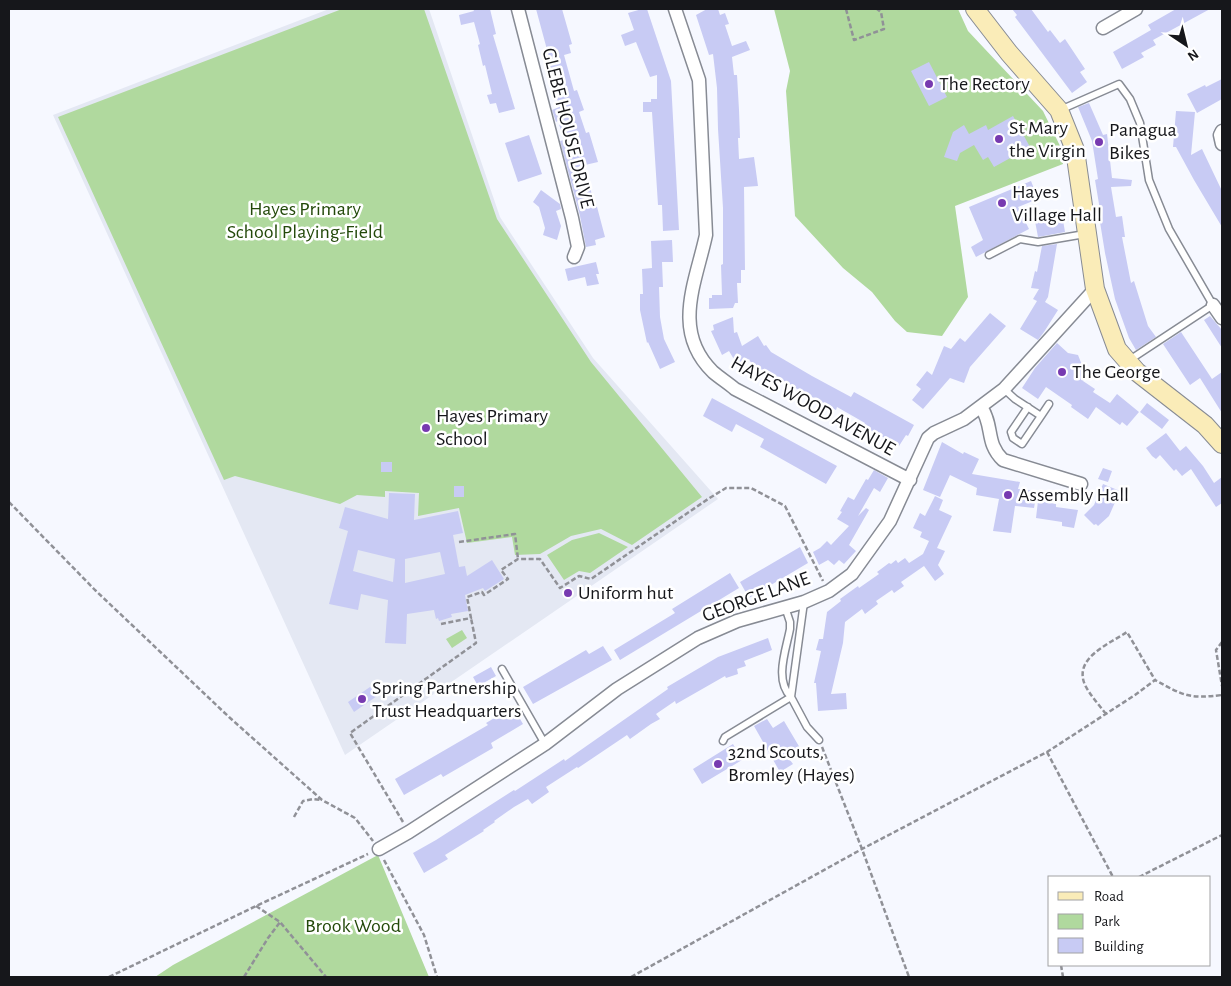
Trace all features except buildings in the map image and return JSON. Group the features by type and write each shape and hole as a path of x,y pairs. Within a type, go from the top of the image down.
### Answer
{"main road":[{"path":"975,9 1009,53 1059,110 1075,150 1095,289 1117,349 1153,385 1205,425 1222,444"}],"street":[{"name":"GLEBE HOUSE DRIVE","path":"518,9 572,218 578,247 574,257"},
{"name":"HAYES WOOD AVENUE","path":"675,9 699,80 706,235 701,259 692,284 688,310 692,337 701,356 713,372 735,389 910,480"},
{"path":"1102,28 1136,9"},
{"path":"1222,130 1220,135 1222,144"},
{"name":"GEORGE LANE","path":"378,849 408,832 545,744 617,689 698,638 737,621 804,602 829,591 852,574 890,521 928,438 934,432 964,419 1004,389 1095,289"},
{"path":"1213,305 1222,318"},
{"path":"981,407 988,422 991,445 1003,460 1081,484"}],"lane":[{"path":"1059,110 1119,84 1130,100 1140,123 1149,180 1168,229 1213,305 1127,361"},
{"path":"989,255 1020,239 1038,242 1087,234"},
{"path":"1004,389 1041,416"},
{"path":"1028,407 1011,432 1015,440 1022,444 1049,404"},
{"path":"791,697 804,602"},
{"path":"785,607 790,622 790,629 782,676 783,686 807,727 820,740"},
{"path":"502,669 545,744"},
{"path":"723,741 724,737 791,697"}],"path":[{"path":"846,9 854,40 884,29 881,12 876,9"},
{"path":"408,832 350,733 476,643 467,597 482,592 484,596 508,580 502,570 518,559 540,559 560,588 579,576 592,579 726,488 751,488 785,506 829,591"},
{"path":"9,502 95,590 229,717 322,800 355,818 378,849 424,935 436,977"},
{"path":"459,542 515,534 518,559"},
{"path":"441,624 471,618"},
{"path":"1106,714 1086,686 1082,676 1082,668 1098,650 1127,632 1155,680 1186,696 1202,698 1222,695"},
{"path":"1222,642 1216,650 1222,686"},
{"path":"631,977 862,848 1047,752 1155,680"},
{"path":"820,740 909,977"},
{"path":"1047,752 1112,876"},
{"path":"294,817 303,801 322,800"},
{"path":"1140,876 1222,835"},
{"path":"109,977 378,849"},
{"path":"256,906 280,922 326,977"},
{"path":"244,977 280,922"}],"shaded area":[{"name":"Hayes Primary School Playing-Field","path":"329,9 429,9 500,217 593,358 718,499 345,755 53,115"}],"green space":[{"name":"Hayes Primary School Playing-Field","path":"342,9 424,9 497,219 591,362 702,497 632,545 601,529 571,536 540,554 515,555 512,537 467,543 459,508 418,516 419,493 385,491 385,497 357,495 340,504 235,476 224,480 58,117"},
{"path":"774,9 958,9 968,31 1043,111 1061,148 1063,164 955,206 968,297 942,336 907,332 895,321 872,292 843,268 795,216 786,91 790,71"},
{"path":"599,533 628,547 590,573 579,571 564,580 547,555 572,540"},
{"path":"462,630 467,638 452,648 446,639"},
{"name":"Brook Wood","path":"378,855 429,977 155,977 173,965"}],"place":[{"name":"The Rectory","path":"929,84"},
{"name":"St Mary the Virgin","path":"999,139"},
{"name":"Panagua Bikes","path":"1099,142"},
{"name":"Hayes Village Hall","path":"1002,203"},
{"name":"The George","path":"1062,372"},
{"name":"Hayes Primary School","path":"426,428"},
{"name":"Assembly Hall","path":"1008,495"},
{"name":"Uniform hut","path":"568,593"},
{"name":"Spring Partnership Trust Headquarters","path":"362,699"},
{"name":"32nd Scouts, Bromley (Hayes)","path":"718,764"}]}
